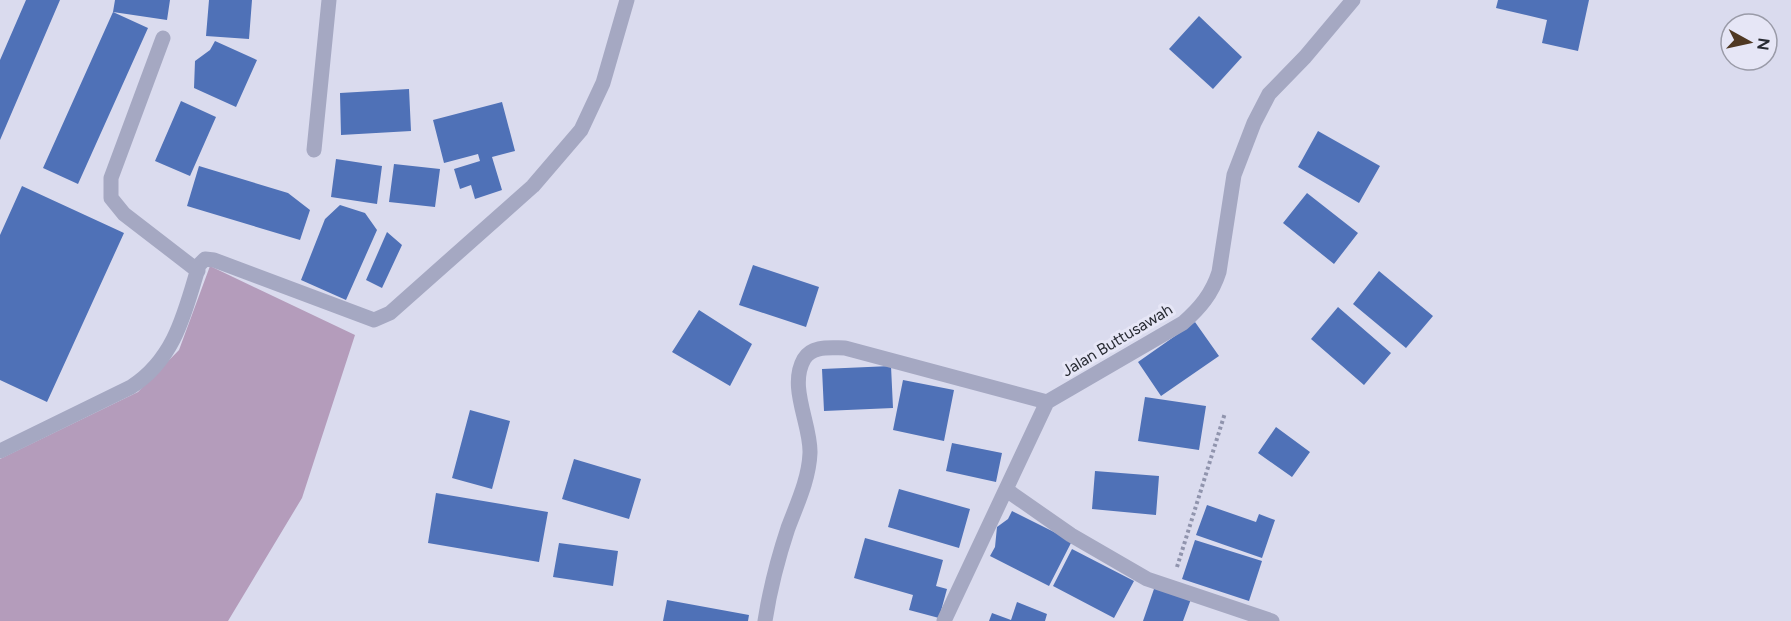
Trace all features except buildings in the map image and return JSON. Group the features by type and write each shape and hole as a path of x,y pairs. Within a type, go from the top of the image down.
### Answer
{"street":[{"path":"314,150 329,0"},
{"path":"0,451 151,375 174,342 198,271 205,259 214,260 374,320 390,313 533,186 581,130 603,83 627,0"},
{"name":"Jalan Buttusawah","path":"1047,402 1183,323 1202,304 1214,288 1219,272 1234,175 1254,123 1269,94 1305,57 1353,0"},
{"path":"163,38 111,178 111,198 124,214 198,271"},
{"path":"765,621 777,564 807,475 810,452 798,382 802,361 808,353 824,348 845,348 1047,402 1008,491 944,621"},
{"path":"1008,491 1071,535 1147,579 1272,621"}],"path":[{"path":"1171,587 1225,413"}],"shaded area":[{"path":"210,266 355,335 302,498 228,621 0,621 0,459 138,392 179,350"}]}
